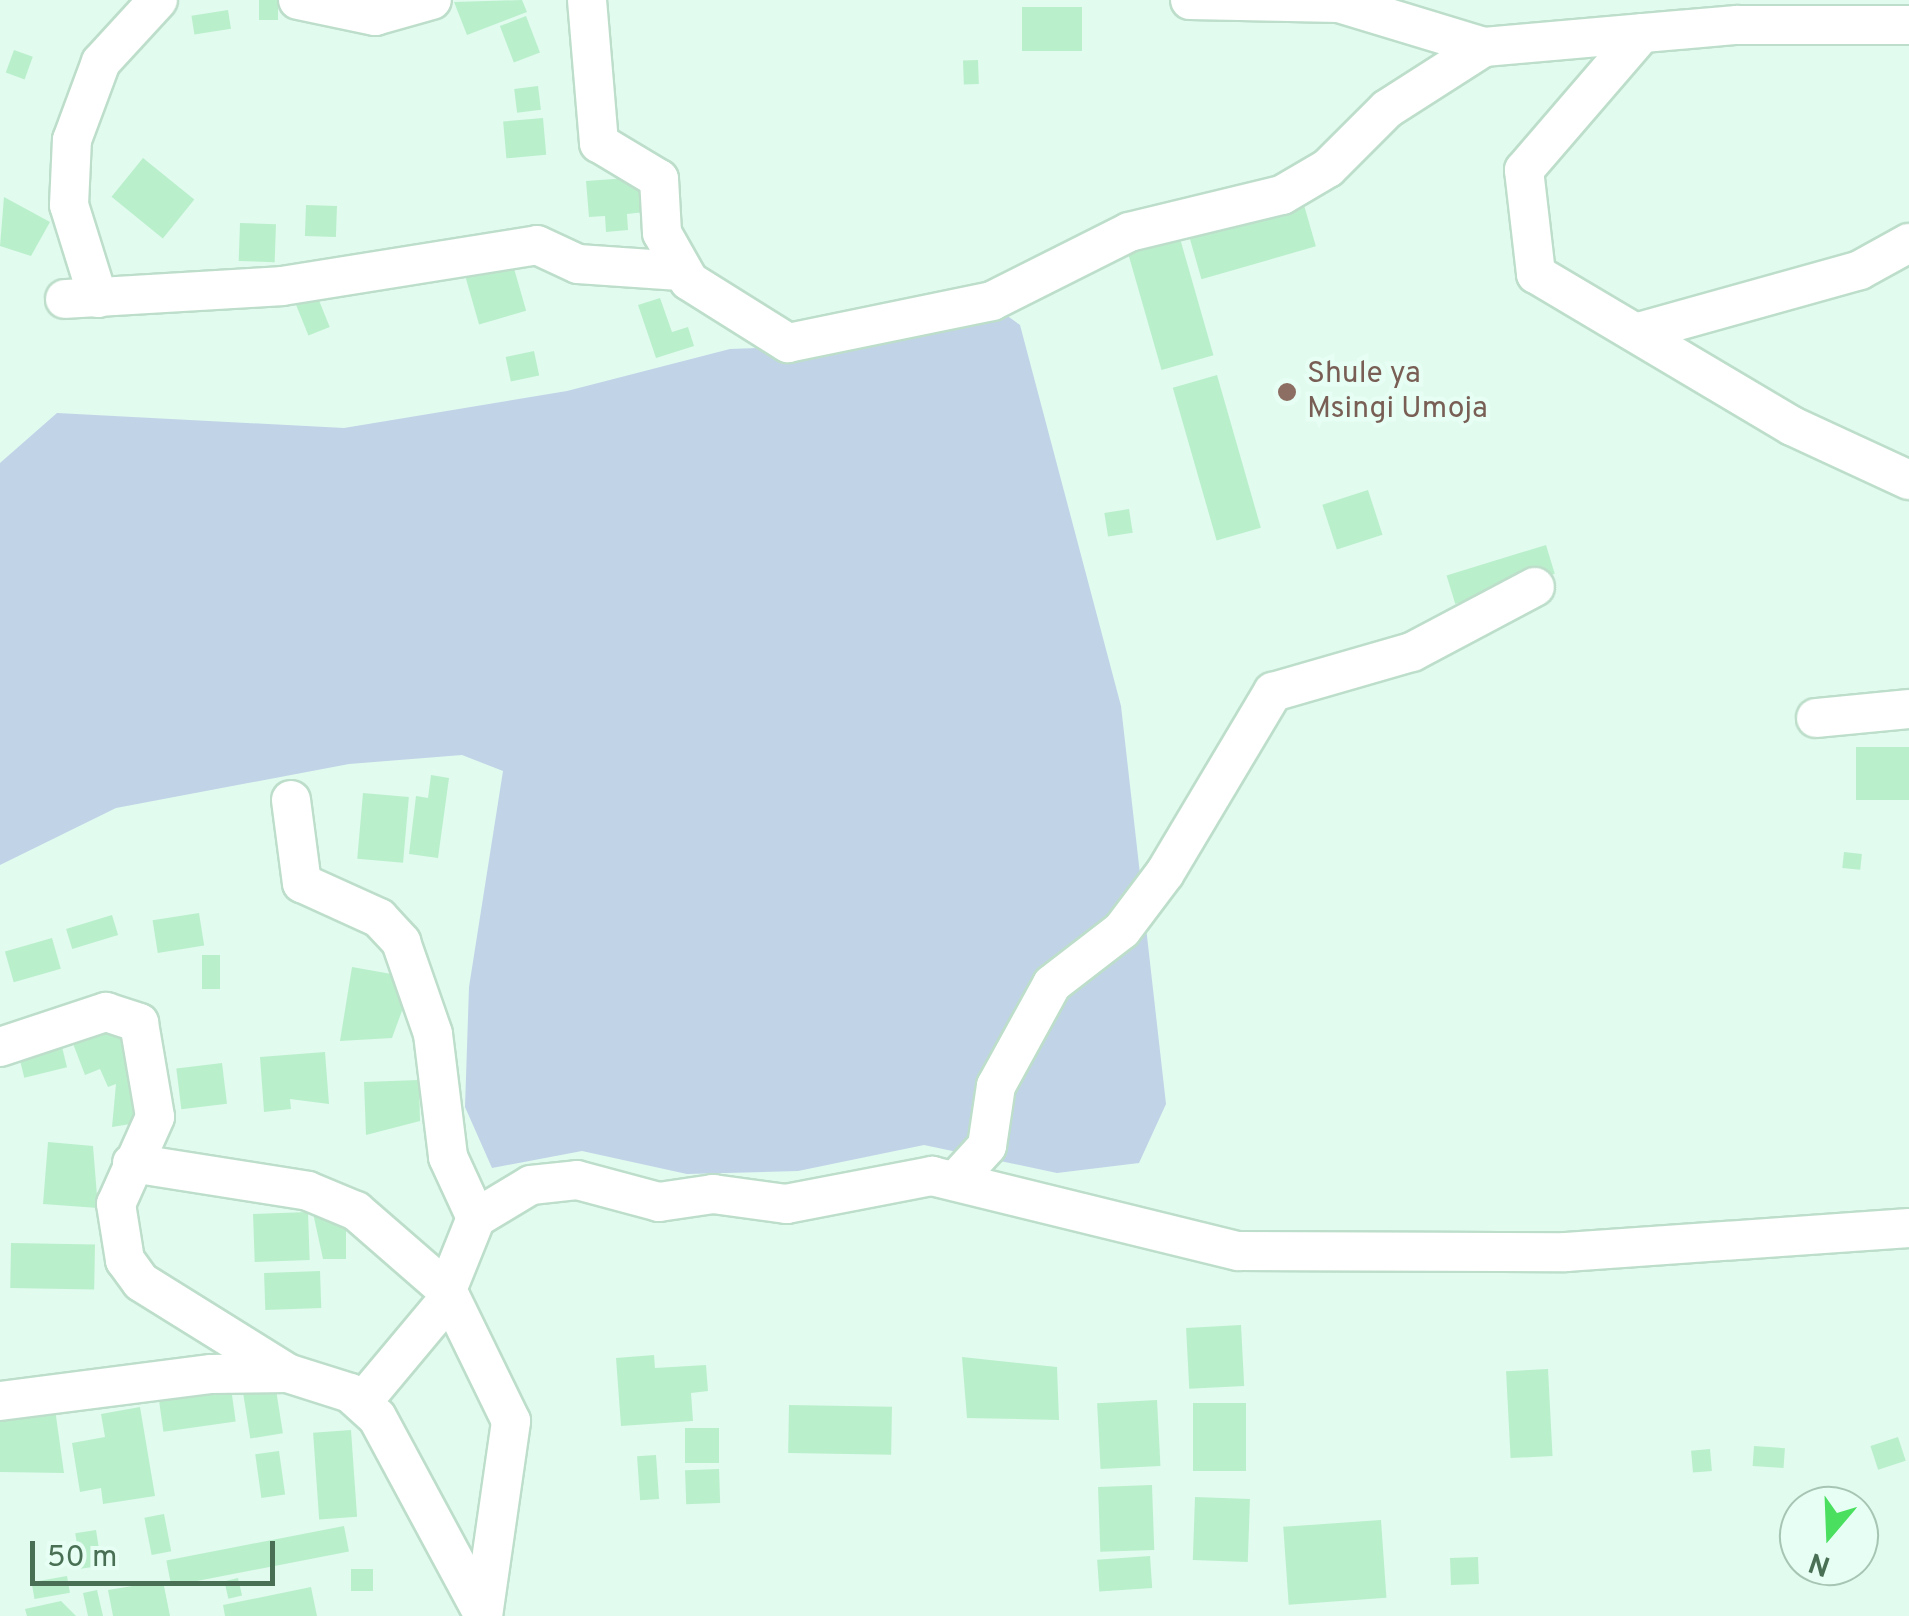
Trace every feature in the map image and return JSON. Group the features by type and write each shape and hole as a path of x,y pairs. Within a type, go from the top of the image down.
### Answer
{"street":[{"path":"158,0 102,62 72,140 69,205 81,299 282,286 537,245 578,264 680,271"},
{"path":"298,0 375,16 432,0"},
{"path":"587,0 598,142 659,179 662,233 680,271 714,304 788,343 992,302 1128,232 1308,182 1387,109 1484,47"},
{"path":"1190,0 1339,3 1484,47 1642,32 1731,13 1909,25"},
{"path":"1642,32 1521,181 1536,274 1642,331 1792,426 1909,480"},
{"path":"1642,331 1860,270 1909,243"},
{"path":"958,1178 987,1146 996,1086 1052,984 1122,930 1154,887 1273,692 1412,652 1535,587"},
{"path":"1816,718 1909,709"},
{"path":"290,800 302,883 379,918 401,942 433,1034 448,1157 476,1218"},
{"path":"0,1048 106,1012 132,1016 156,1095 150,1136 132,1163 116,1204 131,1272 287,1374 363,1401 483,1615"},
{"path":"132,1163 308,1191 356,1211 449,1293 511,1421 483,1615"},
{"path":"363,1401 449,1293 476,1218 552,1181 659,1202 713,1194 770,1204 886,1180 958,1178 1238,1251 1566,1252 1909,1228"},
{"path":"0,1401 287,1374"}],"shaded area":[{"path":"992,305 1020,325 1121,706 1166,1104 1139,1163 1057,1173 924,1145 798,1171 687,1174 582,1151 492,1168 465,1107 469,987 503,771 462,755 349,764 116,808 0,865 0,463 57,413 344,428 567,391 730,349 857,344"}],"building":[{"path":"259,0 278,0 278,20 259,20"},
{"path":"522,0 527,12 467,35 454,2"},
{"path":"1022,7 1082,7 1082,51 1022,51"},
{"path":"228,10 231,29 194,35 191,16"},
{"path":"526,16 540,52 514,62 500,26"},
{"path":"14,50 33,57 25,79 6,73"},
{"path":"978,60 979,84 964,85 963,61"},
{"path":"538,86 541,110 517,113 514,89"},
{"path":"543,118 546,155 506,158 503,121"},
{"path":"143,158 194,200 163,238 112,197"},
{"path":"642,177 645,212 627,214 628,230 606,232 605,216 589,217 586,181"},
{"path":"4,197 50,222 31,256 0,246"},
{"path":"306,205 337,206 336,237 305,236"},
{"path":"1304,205 1316,246 1201,279 1190,238"},
{"path":"240,223 276,224 275,262 239,261"},
{"path":"1179,235 1213,355 1162,370 1127,250"},
{"path":"511,258 526,311 479,324 464,272"},
{"path":"314,288 330,327 308,336 293,297"},
{"path":"660,298 672,332 688,327 694,346 656,358 638,305"},
{"path":"534,351 539,375 511,381 506,357"},
{"path":"1217,375 1261,528 1217,541 1173,388"},
{"path":"1368,490 1383,535 1337,550 1322,505"},
{"path":"1129,509 1133,533 1108,537 1104,513"},
{"path":"1546,545 1555,574 1455,604 1447,575"},
{"path":"1856,747 1909,747 1909,800 1856,800"},
{"path":"431,775 449,778 438,858 409,854 416,796 428,798"},
{"path":"363,793 409,797 403,863 357,859"},
{"path":"1844,852 1862,854 1860,870 1842,868"},
{"path":"199,913 204,946 158,953 153,920"},
{"path":"112,915 118,935 72,949 66,929"},
{"path":"52,938 61,969 14,982 5,952"},
{"path":"202,955 220,955 220,989 202,989"},
{"path":"352,967 414,978 392,1038 340,1041"},
{"path":"123,1021 155,1120 112,1127 116,1084 108,1087 100,1069 85,1075 72,1041"},
{"path":"60,1039 67,1067 24,1078 17,1050"},
{"path":"325,1052 329,1104 290,1099 291,1109 264,1112 260,1057"},
{"path":"222,1063 227,1104 181,1109 176,1069"},
{"path":"419,1080 420,1121 366,1135 364,1082"},
{"path":"48,1142 93,1146 98,1208 43,1204"},
{"path":"308,1212 310,1260 255,1262 253,1214"},
{"path":"313,1213 346,1214 346,1259 323,1259"},
{"path":"11,1243 95,1244 94,1289 10,1288"},
{"path":"320,1271 321,1308 265,1310 264,1273"},
{"path":"1241,1325 1244,1386 1189,1389 1186,1328"},
{"path":"654,1355 655,1368 706,1365 708,1391 691,1393 693,1421 621,1426 616,1358"},
{"path":"962,1357 1057,1367 1059,1420 967,1418"},
{"path":"1548,1369 1553,1456 1511,1458 1506,1371"},
{"path":"274,1377 283,1433 250,1438 241,1382"},
{"path":"230,1381 236,1422 163,1432 158,1391"},
{"path":"1157,1400 1160,1466 1101,1469 1097,1403"},
{"path":"1193,1403 1246,1403 1246,1471 1193,1471"},
{"path":"789,1405 892,1407 891,1455 788,1453"},
{"path":"140,1407 155,1496 103,1504 101,1488 80,1492 72,1443 105,1437 101,1414"},
{"path":"55,1409 64,1473 0,1472 0,1417"},
{"path":"685,1428 719,1428 719,1463 685,1463"},
{"path":"351,1430 357,1517 319,1519 313,1433"},
{"path":"1898,1437 1906,1461 1878,1470 1870,1446"},
{"path":"1754,1446 1785,1448 1784,1468 1753,1466"},
{"path":"1710,1449 1712,1471 1693,1473 1691,1451"},
{"path":"279,1451 285,1495 261,1498 255,1454"},
{"path":"656,1455 659,1499 640,1500 637,1456"},
{"path":"719,1469 720,1503 686,1504 685,1470"},
{"path":"1152,1485 1154,1550 1100,1552 1098,1487"},
{"path":"1195,1497 1250,1499 1248,1562 1193,1560"},
{"path":"164,1514 171,1551 152,1555 144,1518"},
{"path":"1381,1520 1386,1598 1289,1605 1283,1527"},
{"path":"344,1526 349,1552 171,1586 166,1561"},
{"path":"96,1530 102,1566 81,1569 75,1533"},
{"path":"1150,1556 1152,1588 1099,1592 1097,1560"},
{"path":"1478,1557 1479,1584 1451,1585 1450,1558"},
{"path":"351,1569 373,1569 373,1591 351,1591"},
{"path":"67,1576 70,1593 34,1599 32,1582"},
{"path":"238,1578 242,1596 228,1599 224,1581"},
{"path":"163,1581 170,1616 113,1616 108,1590"},
{"path":"311,1587 317,1616 225,1616 223,1605"},
{"path":"97,1590 103,1616 88,1616 83,1593"},
{"path":"61,1601 76,1616 27,1616 25,1609"}],"place":[{"name":"Shule ya Msingi Umoja","path":"1287,392"}]}
